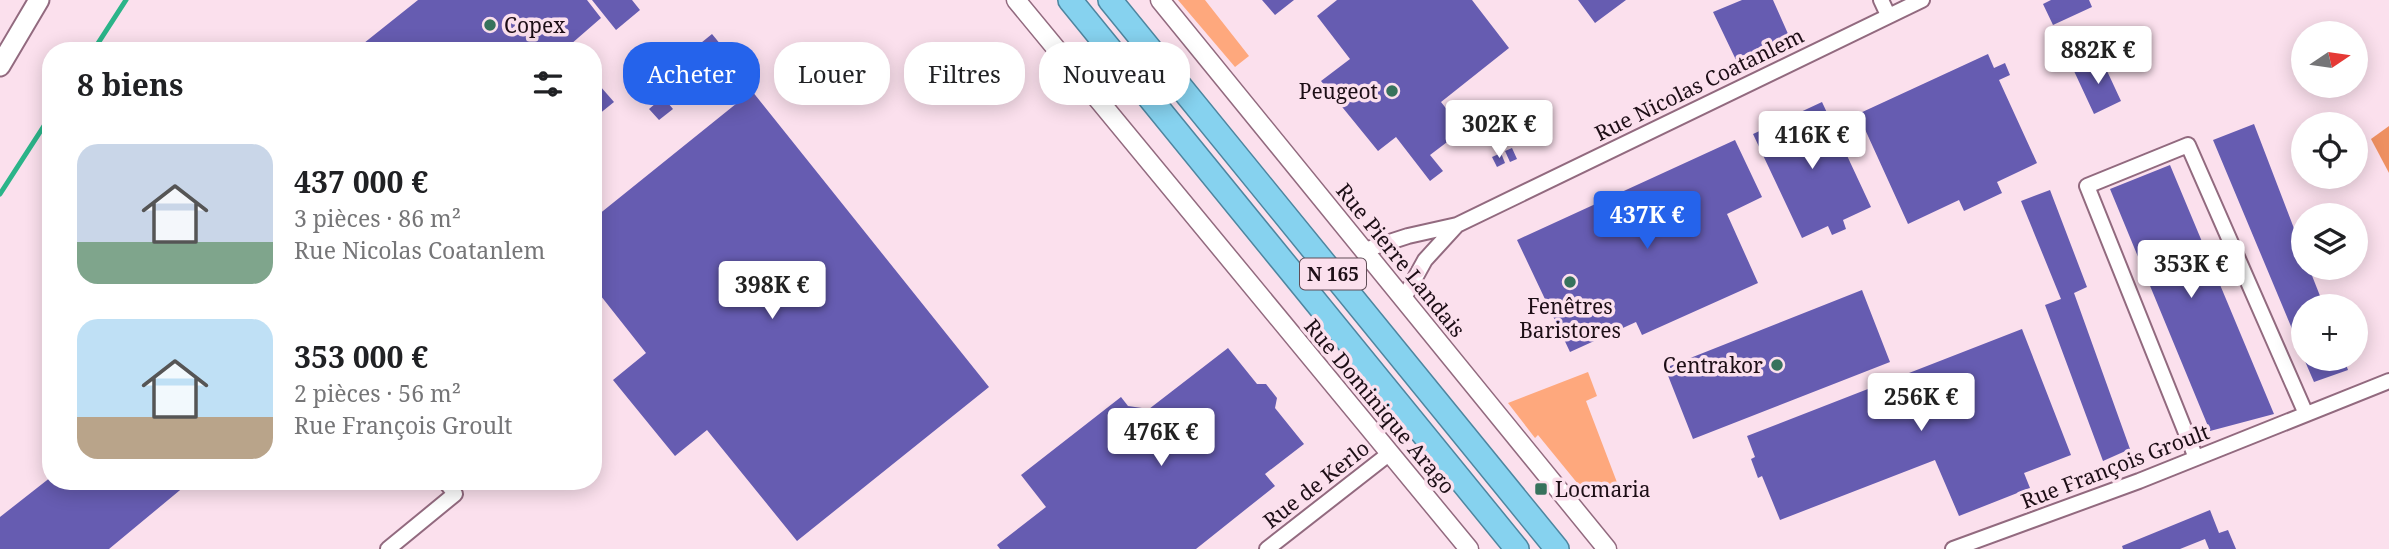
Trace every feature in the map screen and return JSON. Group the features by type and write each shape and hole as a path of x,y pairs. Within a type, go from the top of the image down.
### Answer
{"highway":[{"name":"N 165","path":"1070,0 1517,549"},
{"name":"N 165","path":"1110,0 1557,549"}],"main road":[{"path":"0,66 39,0"}],"street":[{"name":"Rue Dominique Arago","path":"1016,0 1469,549"},
{"name":"Rue Pierre Landais","path":"1160,0 1607,549"},
{"path":"1881,0 1888,15"},
{"name":"Rue Nicolas Coatanlem","path":"1365,250 1408,236 1457,225 1922,0"},
{"path":"2196,458 2087,186 2188,145 2306,414"},
{"name":"Rue Nicolas Coatanlem","path":"1404,298 1425,260 1457,225"},
{"name":"Rue François Groult","path":"1954,549 2196,458 2389,381"},
{"name":"Rue de Kerlo","path":"1267,549 1391,453"},
{"path":"388,549 455,494 452,490"}],"shaded area":[{"path":"1178,0 1205,0 1249,56 1235,67"},
{"path":"2389,126 2389,173 2371,139"},
{"path":"1588,372 1597,396 1586,401 1618,485 1587,495 1538,435 1535,438 1508,403"}],"building":[{"name":"Copex","path":"418,0 587,0 601,18 573,42 365,42"},
{"name":"Copex","path":"592,0 632,0 640,10 616,30"},
{"path":"1262,0 1294,0 1275,15"},
{"name":"Peugeot","path":"1337,0 1472,0 1509,48 1441,102 1463,130 1430,155 1443,171 1430,181 1396,137 1378,151 1321,81 1350,59 1317,16"},
{"path":"1578,0 1626,0 1595,23"},
{"path":"1742,0 1773,0 1789,36 1736,60 1713,12"},
{"path":"2051,0 2089,0 2092,7 2053,25 2043,4"},
{"path":"712,34 719,42 702,42"},
{"path":"1988,54 1994,68 2005,63 2010,75 1999,80 2037,163 1997,182 2002,193 1964,211 1959,200 1908,224 1858,114"},
{"path":"2101,58 2121,101 2094,114 2074,71"},
{"path":"602,88 614,102 602,112"},
{"path":"760,101 989,387 797,541 707,430 675,456 613,380 646,353 602,297 602,212 735,105 760,105"},
{"path":"1822,102 1871,207 1843,220 1846,229 1832,235 1828,226 1802,238 1753,134"},
{"path":"654,105 670,105 673,109 659,120 649,109"},
{"path":"2254,124 2291,221 2291,280 2314,280 2319,294 2291,294 2291,326 2213,140"},
{"path":"1735,140 1762,197 1727,214 1758,283 1642,335 1636,322 1570,352 1517,240"},
{"path":"1512,148 1517,159 1510,162 1505,151"},
{"path":"1501,153 1505,163 1497,167 1492,157"},
{"path":"2170,165 2274,414 2210,431 2110,189"},
{"path":"2050,190 2087,287 2074,293 2130,449 2103,461 2045,305 2061,299 2021,201"},
{"name":"Centrakor","path":"1862,290 1890,362 1693,439 1665,368"},
{"path":"2022,329 2071,455 2024,473 2030,488 1959,516 1935,460 1780,520 1762,476 1758,478 1751,459 1755,457 1747,436"},
{"path":"1228,348 1257,384 1266,384 1277,398 1275,408 1304,444 1265,474 1275,486 1196,549 1000,549 997,545 1046,507 1021,475 1121,397 1128,406 1149,409"},
{"path":"2309,371 2345,371 2314,382"},
{"path":"42,484 42,490 180,490 109,549 0,549 0,517"},
{"path":"2210,510 2219,533 2228,530 2236,549 2209,549 2205,539 2180,549 2123,549 2122,546"}],"waterway":[{"path":"99,42 126,0"},
{"path":"0,194 42,129"}],"place":[{"name":"Copex","path":"490,25"},
{"name":"Peugeot","path":"1392,91"},
{"name":"Fenêtres Baristores","path":"1570,282"},
{"name":"Centrakor","path":"1777,365"},
{"name":"Locmaria","path":"1541,489"}]}
